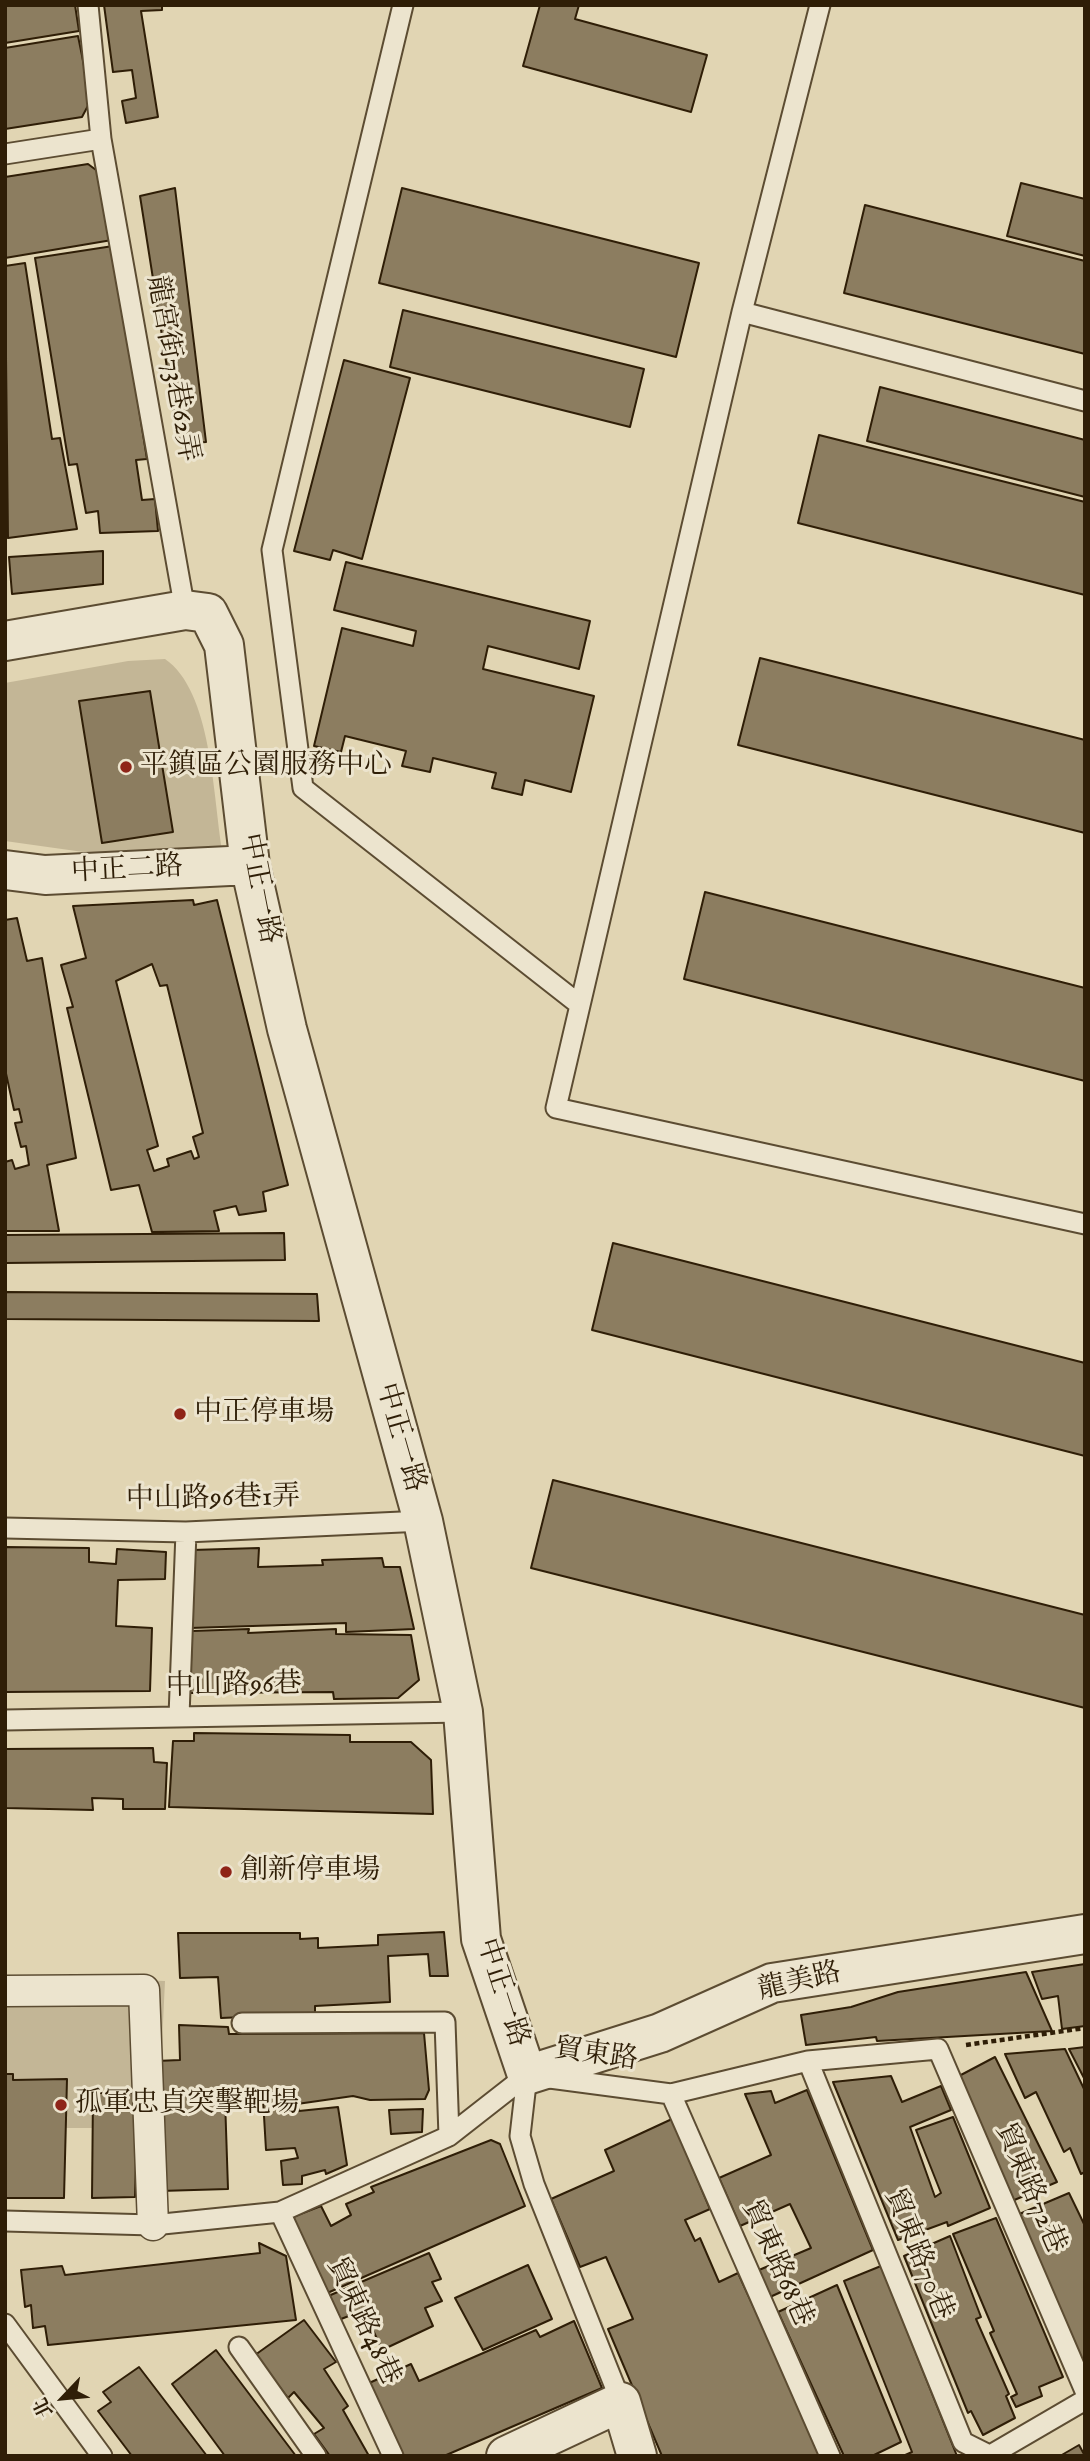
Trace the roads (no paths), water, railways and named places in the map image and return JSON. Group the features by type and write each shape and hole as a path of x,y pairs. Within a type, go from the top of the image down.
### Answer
{"street":[{"path":"5,641 185,610"},
{"name":"中正一路","path":"185,610 208,613 223,645 250,865 287,1029 423,1521 463,1712 481,1939 527,2075"},
{"name":"中正二路","path":"5,870 46,875 250,865"},
{"name":"龍美路","path":"527,2075 660,2033 772,1983 1085,1934"},
{"path":"5,1991 144,1990 153,2225"},
{"path":"506,2456 621,2402"},
{"name":"中正一路","path":"621,2402 637,2456"}],"lane":[{"name":"龍宮街73巷62弄","path":"88,5 101,139 185,610"},
{"path":"403,5 272,550 303,788 580,1005"},
{"path":"820,5 742,312 556,1108 1085,1223"},
{"path":"5,154 101,139"},
{"path":"742,312 1085,401"},
{"name":"中山路96巷1弄","path":"5,1528 187,1532 423,1521"},
{"path":"179,1716 187,1532"},
{"name":"中山路96巷","path":"5,1720 463,1712"},
{"path":"242,2023 445,2022 449,2136"},
{"name":"貿東路","path":"5,2221 153,2225 280,2211 449,2136 527,2075 671,2094 808,2061 938,2049"},
{"name":"貿東路72巷","path":"938,2049 1085,2391"},
{"name":"貿東路70巷","path":"808,2061 963,2442 989,2456"},
{"name":"中正一路","path":"527,2075 520,2136 534,2184 621,2402"},
{"name":"貿東路68巷","path":"671,2094 830,2456"},
{"name":"貿東路48巷","path":"280,2211 393,2456"},
{"path":"5,2324 102,2456"},
{"path":"239,2347 316,2456"},
{"path":"989,2456 1085,2400"}],"place":[{"name":"平鎮區公園服務中心","path":"126,767"},
{"name":"中正停車場","path":"180,1414"},
{"name":"創新停車場","path":"226,1872"},
{"name":"孤軍忠貞突擊靶場","path":"61,2105"}]}
